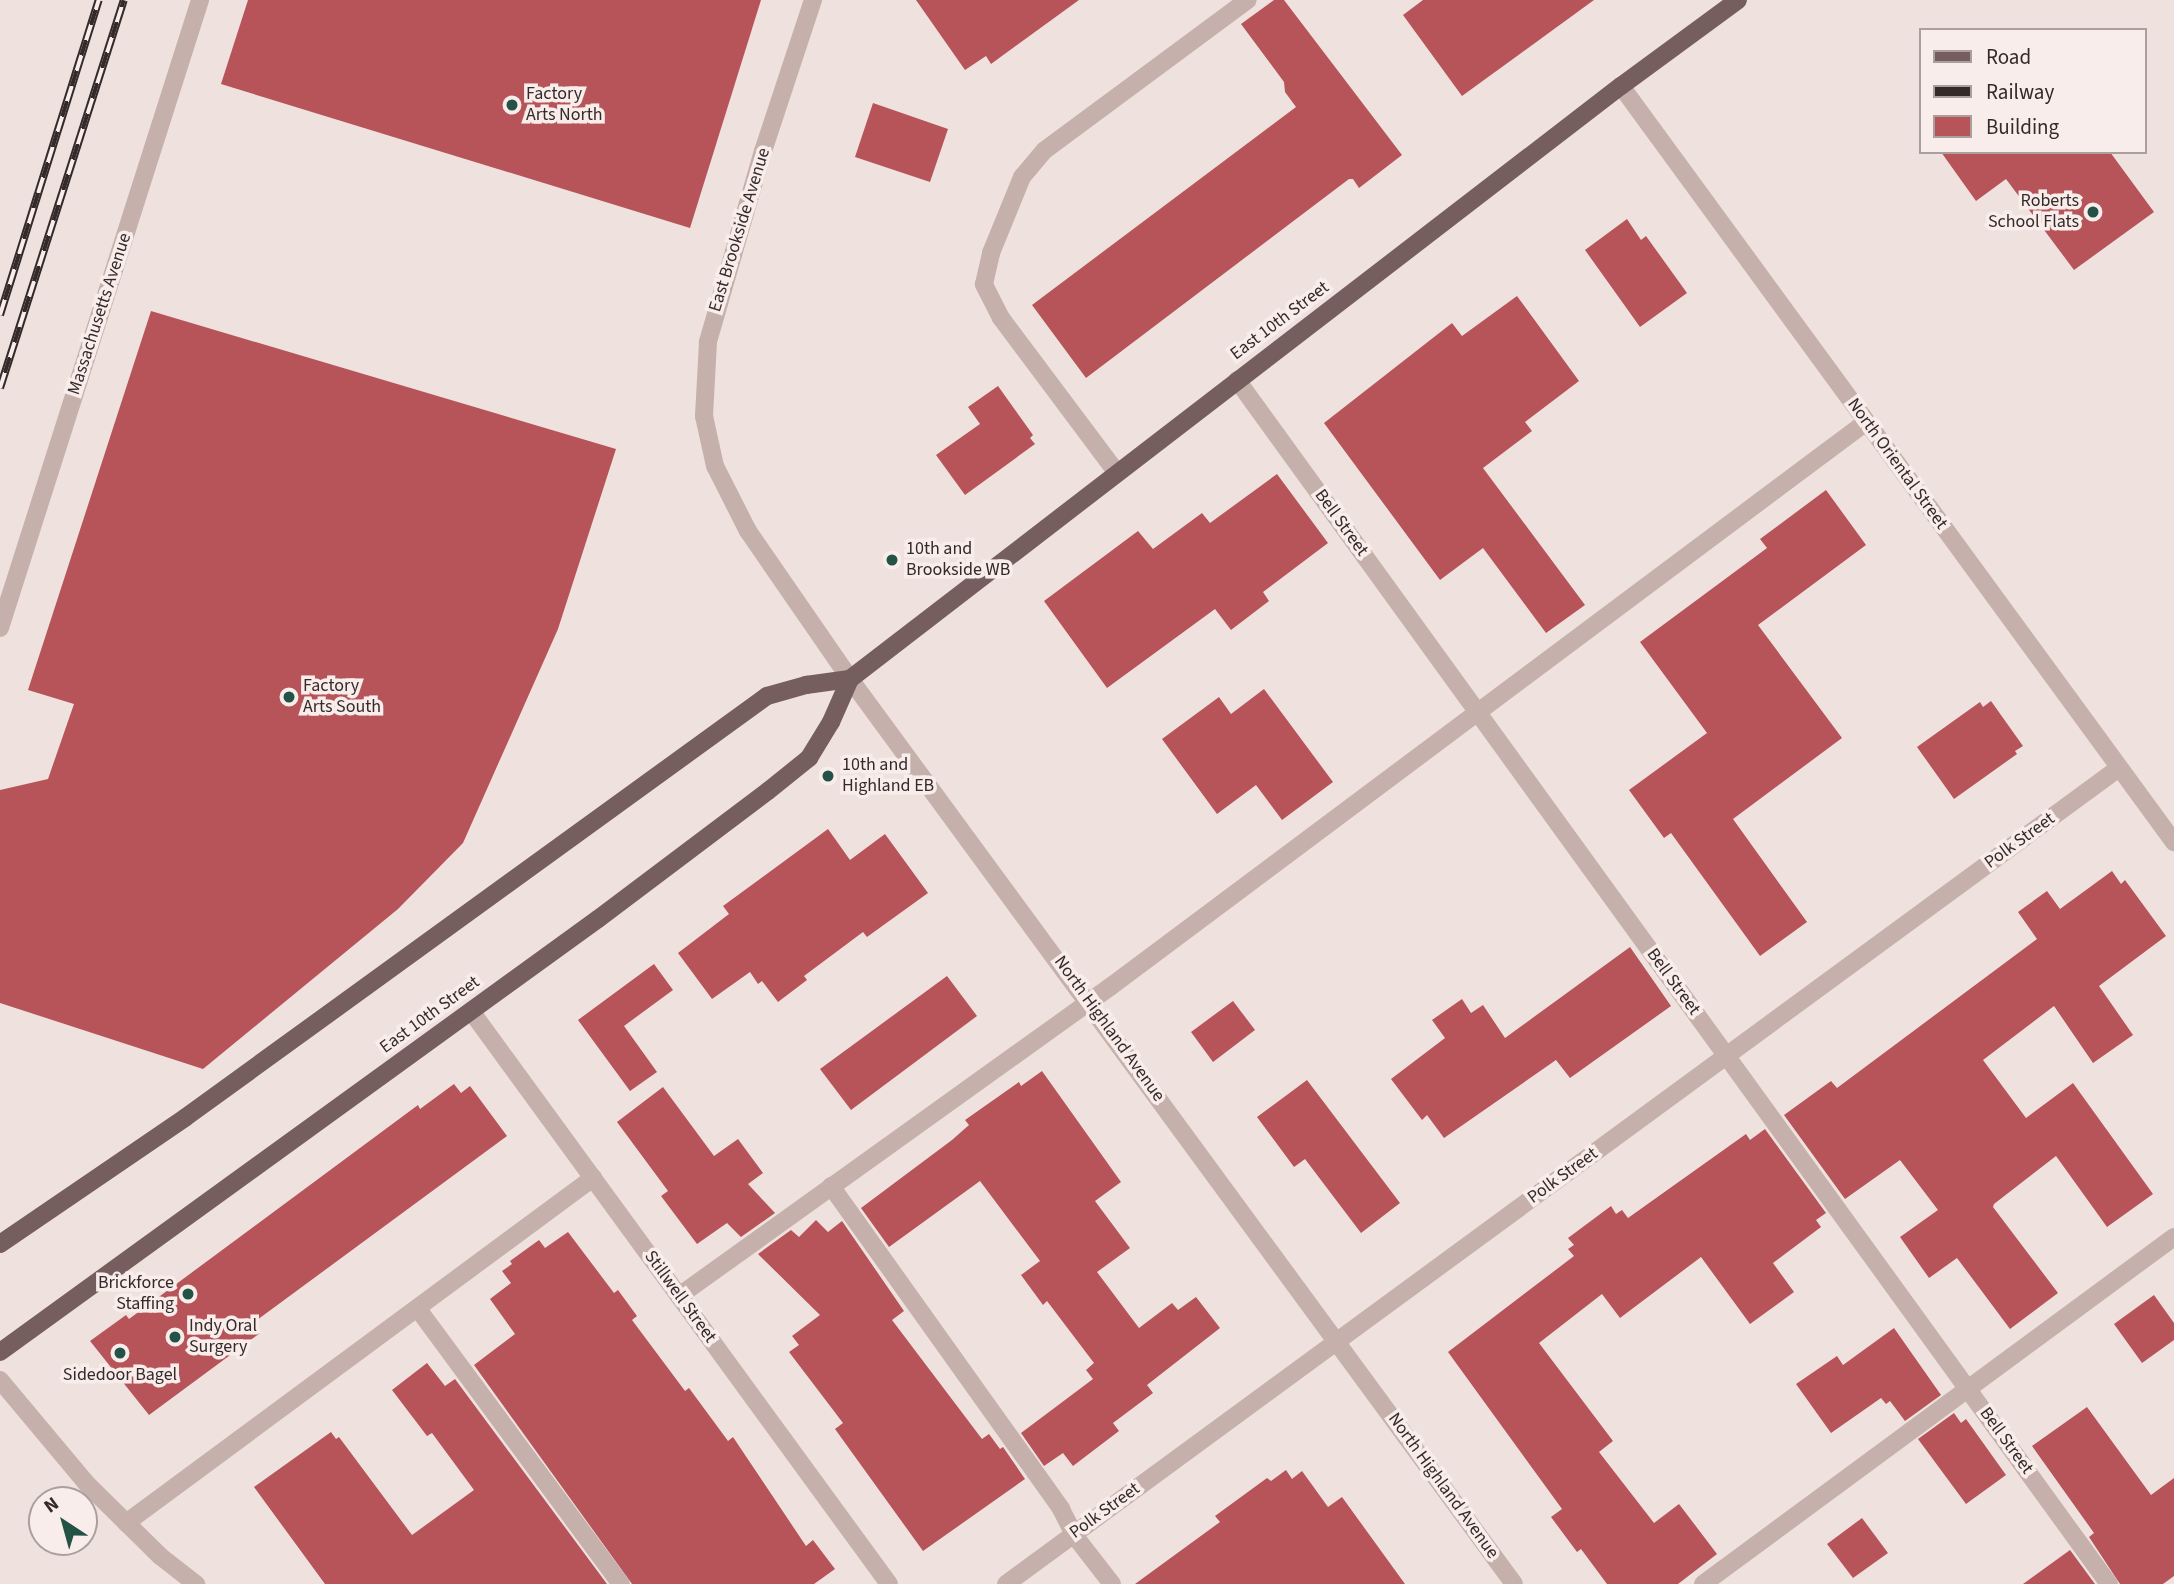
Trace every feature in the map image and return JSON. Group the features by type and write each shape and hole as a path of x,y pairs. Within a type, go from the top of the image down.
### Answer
{"main road":[{"name":"East 10th Street","path":"0,1352 598,919 809,758 831,722 850,679 1621,86 1738,0"},
{"name":"East 10th Street","path":"0,1244 186,1117 767,696 806,685 850,679"}],"street":[{"name":"Massachusetts Avenue","path":"0,628 200,0"},
{"path":"1117,473 1001,318 984,284 991,253 1022,177 1045,150 1248,0"},
{"name":"East Brookside Avenue","path":"715,466 704,416 707,353 715,311 814,1"},
{"name":"North Oriental Street","path":"1621,86 2174,842"},
{"name":"Bell Street","path":"1237,380 2109,1584"},
{"path":"679,1296 1479,713 1867,422"},
{"name":"North Highland Avenue","path":"715,466 748,531 850,679 1339,1341 1514,1584"},
{"name":"Polk Street","path":"1006,1584 2119,768"},
{"name":"Stillwell Street","path":"471,1011 889,1584"},
{"path":"126,1523 593,1178"},
{"path":"831,1186 1061,1509 1074,1535 1112,1584"},
{"path":"1703,1584 2174,1237"},
{"path":"418,1309 621,1584"},
{"path":"0,1380 86,1483 126,1523 196,1584"}],"building":[{"name":"Factory Arts North","path":"248,0 761,0 690,228 221,84"},
{"path":"916,0 1079,0 991,64 986,56 965,70"},
{"path":"1274,0 1284,0 1402,155 1359,188 1353,179 1349,179 1086,378 1032,305 1296,107 1285,92 1284,82 1241,24"},
{"path":"1423,0 1594,0 1462,96 1403,15"},
{"path":"873,103 948,129 930,182 855,157"},
{"name":"Roberts School Flats","path":"1942,154 2111,154 2154,212 2074,270 2006,179 1976,201"},
{"path":"1627,219 1641,240 1646,236 1687,293 1640,327 1585,250"},
{"path":"1517,296 1579,381 1525,422 1532,431 1483,468 1585,605 1546,633 1483,548 1440,580 1324,423 1452,323 1462,336"},
{"name":"Factory Arts South","path":"151,311 616,449 558,629 463,843 398,909 203,1069 0,1003 0,790 48,779 74,704 28,690"},
{"path":"998,386 1033,435 1030,438 1035,444 965,495 936,455 980,424 968,407"},
{"path":"1277,474 1328,543 1263,592 1269,601 1231,630 1215,609 1107,688 1044,601 1138,531 1153,549 1202,513 1210,523"},
{"path":"1826,490 1866,545 1758,625 1842,738 1733,819 1807,922 1760,956 1671,833 1664,838 1629,790 1707,733 1640,642 1767,548 1760,539"},
{"path":"1264,689 1333,782 1282,820 1256,785 1217,814 1162,739 1219,697 1231,714"},
{"path":"1991,701 2023,746 2015,751 2017,754 1954,799 1917,747 1980,702 1983,707"},
{"path":"828,829 850,860 885,834 928,893 867,937 863,932 804,976 807,980 778,1002 762,981 758,984 750,972 712,999 678,953 729,914 723,906"},
{"path":"2112,871 2121,884 2125,880 2166,936 2099,986 2133,1035 2093,1063 2054,1006 1983,1060 2026,1118 2073,1083 2153,1194 2107,1227 2056,1156 1994,1204 1993,1207 2058,1293 2010,1329 1957,1258 1929,1278 1900,1237 1938,1210 1900,1160 1845,1199 1784,1115 1831,1081 1837,1088 2037,939 2018,912 2047,891 2060,909"},
{"path":"1630,947 1671,1006 1570,1078 1556,1060 1444,1138 1427,1115 1422,1120 1391,1079 1445,1038 1432,1020 1462,999 1471,1013 1483,1005 1505,1038"},
{"path":"654,964 673,990 624,1026 657,1072 630,1091 578,1020"},
{"path":"947,976 977,1016 851,1110 820,1069"},
{"path":"1233,1001 1255,1030 1213,1062 1191,1032"},
{"path":"1042,1071 1121,1182 1095,1201 1130,1248 1097,1272 1139,1328 1172,1303 1178,1310 1196,1297 1220,1328 1147,1385 1153,1393 1113,1423 1119,1431 1073,1466 1063,1453 1044,1466 1021,1433 1093,1379 1086,1370 1094,1363 1047,1301 1043,1305 1021,1275 1040,1261 980,1181 889,1247 861,1208 952,1140 969,1125 965,1120 1019,1082 1021,1086"},
{"path":"1307,1080 1400,1203 1361,1233 1305,1159 1294,1167 1257,1117"},
{"path":"454,1084 461,1093 470,1086 507,1136 253,1323 260,1333 149,1415 90,1341 126,1315 129,1319 418,1105 420,1109"},
{"path":"663,1087 714,1156 738,1139 763,1173 748,1184 775,1213 741,1237 727,1223 697,1244 661,1196 668,1191 617,1122"},
{"path":"1765,1129 1826,1213 1816,1220 1821,1227 1773,1263 1794,1292 1750,1324 1701,1257 1620,1318 1602,1294 1539,1343 1613,1441 1599,1452 1654,1523 1679,1504 1717,1554 1678,1584 1607,1584 1581,1549 1577,1552 1551,1517 1562,1509 1448,1352 1574,1256 1568,1249 1574,1245 1568,1238 1611,1206 1616,1214 1622,1210 1628,1218 1746,1134 1750,1140"},
{"path":"816,1220 828,1232 842,1221 904,1311 892,1320 982,1439 989,1434 1000,1449 1003,1447 1025,1479 923,1551 835,1429 843,1423 789,1352 799,1345 792,1336 820,1315 758,1254 791,1230 799,1237"},
{"path":"568,1232 614,1293 618,1290 637,1316 632,1320 685,1391 689,1388 728,1441 733,1437 806,1546 813,1540 835,1569 814,1584 632,1584 474,1365 515,1334 490,1299 511,1283 502,1271 512,1264 510,1261 539,1240 545,1248"},
{"path":"2154,1295 2174,1323 2174,1340 2142,1363 2114,1324"},
{"path":"1894,1328 1941,1395 1905,1421 1890,1401 1886,1404 1881,1398 1831,1433 1796,1384 1837,1356 1843,1365"},
{"path":"427,1363 445,1386 455,1379 607,1584 325,1584 254,1487 331,1432 336,1439 339,1437 412,1535 474,1490 432,1433 427,1436 392,1390"},
{"path":"2087,1407 2151,1495 2174,1478 2174,1576 2163,1584 2120,1584 2089,1537 2094,1533 2032,1446"},
{"path":"1954,1413 1961,1423 1966,1419 2006,1475 1966,1504 1918,1439"},
{"path":"1286,1470 1292,1479 1302,1471 1328,1507 1342,1497 1405,1584 1135,1584 1220,1522 1215,1516 1267,1478 1271,1481"},
{"path":"1862,1518 1888,1553 1853,1578 1827,1544"},
{"path":"2070,1550 2095,1584 2023,1584"}],"railway":[{"path":"0,315 99,0"},
{"path":"0,388 124,0"}],"place":[{"name":"Factory Arts North","path":"512,105"},
{"name":"Roberts School Flats","path":"2093,212"},
{"name":"10th and Brookside WB","path":"892,560"},
{"name":"Factory Arts South","path":"289,697"},
{"name":"10th and Highland EB","path":"828,776"},
{"name":"Brickforce Staffing","path":"188,1294"},
{"name":"Indy Oral Surgery","path":"175,1337"},
{"name":"Sidedoor Bagel","path":"120,1353"}]}
